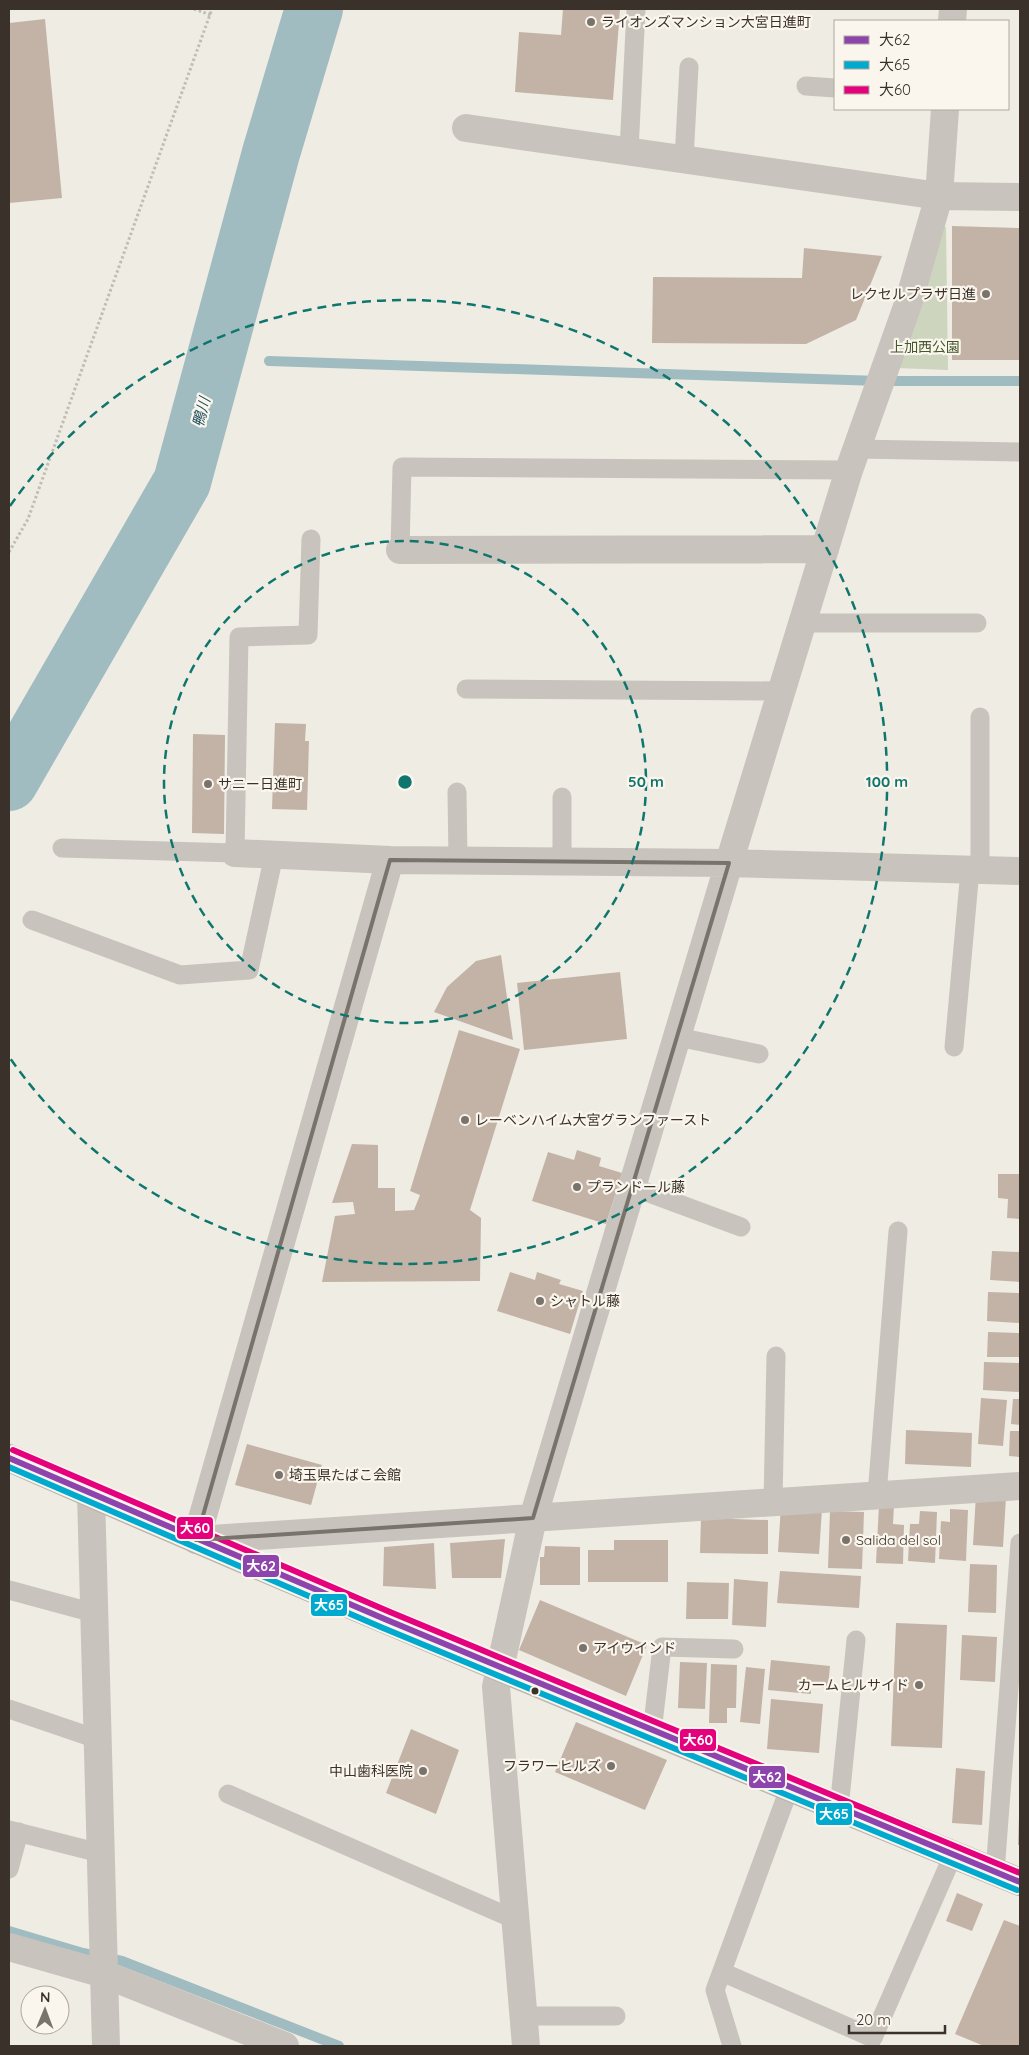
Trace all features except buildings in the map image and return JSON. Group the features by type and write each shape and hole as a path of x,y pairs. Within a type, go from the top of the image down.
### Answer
{"main road":[{"path":"9,1458 196,1540 652,1732 1020,1882"}],"street":[{"path":"526,2046 496,1687 500,1668 533,1518 729,862 825,549 880,380 908,304 939,196 945,110"},
{"path":"466,128 939,196 1020,197"},
{"path":"400,550 825,549"},
{"path":"235,853 390,860 729,862 1020,871"},
{"path":"390,860 196,1540 1020,1486"},
{"path":"91,1494 106,2046"},
{"path":"9,1947 104,1974 285,2046"}],"lane":[{"path":"630,151 636,9"},
{"path":"684,159 689,68"},
{"path":"806,86 834,88"},
{"path":"400,550 402,467 854,460 1020,452"},
{"path":"62,848 235,853 239,637 308,635 311,539"},
{"path":"803,623 977,624"},
{"path":"466,690 782,691"},
{"path":"954,1047 975,870 980,717"},
{"path":"457,792 458,860"},
{"path":"562,796 562,861"},
{"path":"32,920 180,976 249,970 274,855"},
{"path":"678,1037 760,1054"},
{"path":"633,1187 741,1226"},
{"path":"877,1495 898,1231"},
{"path":"773,1502 776,1356"},
{"path":"995,1872 1020,1543"},
{"path":"9,1590 94,1613"},
{"path":"838,1809 856,1640"},
{"path":"652,1732 662,1647 734,1649"},
{"path":"9,1709 98,1739"},
{"path":"732,2046 715,1990 789,1788"},
{"path":"228,1794 516,1920"},
{"path":"9,1869 14,1831 100,1853"},
{"path":"722,1972 873,2038 953,1855"},
{"path":"524,2016 616,2016"}],"path":[{"path":"194,9 211,15"},
{"path":"9,552 28,519 212,9"}],"highlighted area":[{"path":"390,860 729,863 533,1518 196,1540"}],"green space":[{"name":"上加西公園","path":"937,226 946,227 948,370 896,368"}],"waterway":[{"name":"鴨川","path":"9,782 182,482 271,153 314,9"},
{"path":"269,361 880,381 1020,381"},
{"path":"9,1931 83,1953 122,1961 339,2046"}],"transit line":[{"name":"大60","path":"13,1450 390,1612 1020,1873"},
{"name":"大62","path":"9,1458 387,1620 1020,1882"},
{"name":"大65","path":"9,1467 383,1628 1017,1890"}],"place":[{"name":"ライオンズマンション大宮日進町","path":"591,22"},
{"name":"レクセルプラザ日進","path":"986,294"},
{"name":"サニー日進町","path":"208,784"},
{"name":"レーベンハイム大宮グランファースト","path":"465,1120"},
{"name":"プランドール藤","path":"577,1187"},
{"name":"シャトル藤","path":"540,1301"},
{"name":"埼玉県たばこ会館","path":"279,1475"},
{"name":"Salida del sol","path":"846,1540"},
{"name":"アイウインド","path":"583,1648"},
{"name":"カームヒルサイド","path":"919,1685"},
{"name":"フラワーヒルズ","path":"611,1766"},
{"name":"中山歯科医院","path":"423,1771"}]}
